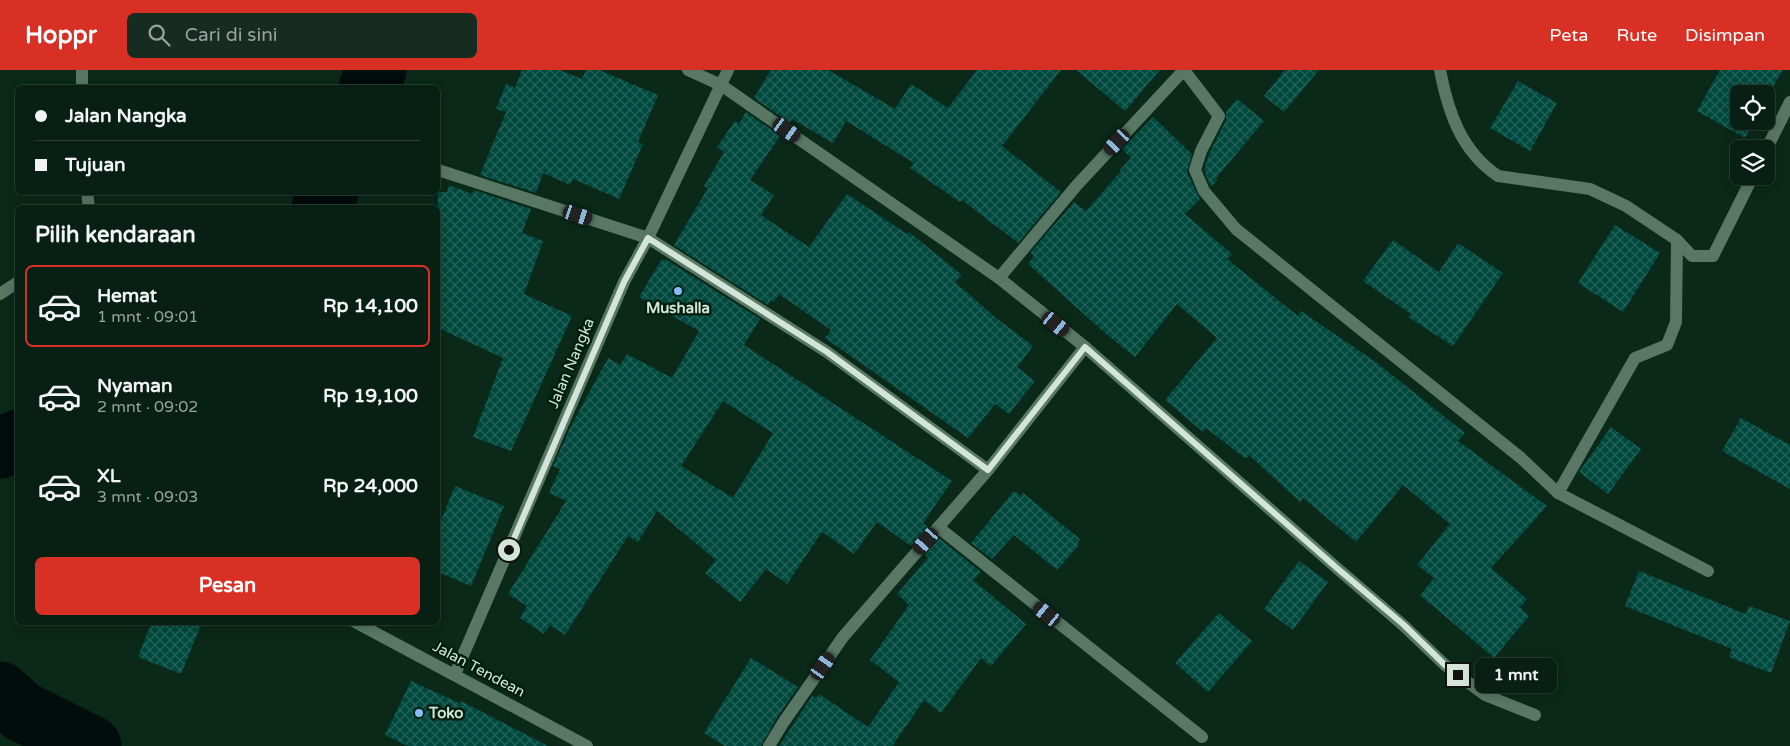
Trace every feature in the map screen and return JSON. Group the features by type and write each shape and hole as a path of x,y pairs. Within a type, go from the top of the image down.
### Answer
{"street":[{"path":"82,70 82,85"},
{"path":"688,70 721,85 999,278 1085,347 1330,563 1404,625 1445,665 1485,695 1535,715"},
{"name":"Jalan Nangka","path":"455,674 624,282 648,238 728,70"},
{"path":"999,278 1078,185 1184,70 1219,116 1201,150 1195,170 1204,191 1236,230 1513,452 1558,492 1708,571"},
{"path":"1440,70 1453,118 1468,148 1486,167 1498,176 1590,189 1626,206 1676,240 1692,256 1713,256 1748,185"},
{"path":"1771,140 1790,102"},
{"path":"440,171 648,238 827,352 988,470"},
{"path":"1558,492 1635,358 1666,345 1676,322 1676,240"},
{"path":"0,294 15,284"},
{"path":"768,746 843,637 988,470 1085,347"},
{"path":"938,527 1202,737"},
{"name":"Jalan Tendean","path":"361,625 587,746"}],"building":[{"path":"522,70 560,70 582,79 586,70 599,70 658,95 638,142 643,144 619,199 573,179 570,185 543,173 536,193 480,175 506,112 496,109 506,84 515,88"},
{"path":"771,70 828,70 895,109 911,84 948,108 977,70 1061,70 1002,146 1061,192 1018,243 962,200 960,202 910,168 914,163 846,121 833,143 792,119 790,123 754,98"},
{"path":"1076,70 1160,70 1125,111"},
{"path":"1285,70 1319,70 1284,112 1264,96"},
{"path":"1720,70 1783,70 1774,85 1730,85 1730,130 1697,111"},
{"path":"1518,81 1557,103 1530,151 1490,128"},
{"path":"1237,99 1264,121 1216,178 1218,180 1211,187 1204,170 1209,154 1226,120 1226,112"},
{"path":"746,112 780,136 750,180 774,195 761,215 809,247 847,194 907,234 909,232 962,275 955,282 995,317 1033,346 1017,367 1035,381 1009,414 995,404 968,438 825,338 831,330 779,294 774,302 771,300 768,305 674,245 708,188 704,186 724,152 717,147 735,121 739,124"},
{"path":"1153,117 1192,154 1187,173 1200,199 1185,214 1232,254 1227,259 1298,316 1301,311 1377,363 1465,433 1458,441 1547,506 1491,568 1527,599 1520,607 1529,616 1494,658 1420,595 1434,578 1417,565 1450,524 1403,485 1356,542 1303,498 1300,502 1249,455 1246,459 1206,428 1203,432 1165,400 1217,338 1177,304 1135,357 1105,333 1028,264 1034,256 1030,253 1074,202 1086,211 1121,171 1131,158 1122,149"},
{"path":"1731,130 1749,130 1745,138"},
{"path":"449,185 472,194 474,190 531,209 522,233 543,241 524,294 572,316 511,451 473,437 503,358 440,329 440,205 438,205 438,195 440,195 440,192 447,192"},
{"path":"1615,225 1660,253 1623,312 1578,283"},
{"path":"1393,240 1439,272 1458,243 1503,273 1453,346 1408,317 1411,314 1363,281"},
{"path":"662,259 664,261 665,259 760,319 744,345 952,481 923,523 928,527 911,546 877,522 854,554 822,532 787,584 766,569 740,602 705,573 716,560 657,511 638,542 628,536 565,635 550,625 544,634 520,618 527,606 508,594 566,501 549,493 560,469 553,466 570,428 608,358 620,365 627,354 672,378 699,331 639,297","holes":["723,401 773,433 733,498 681,466"]},
{"path":"1741,418 1790,445 1790,489 1722,451"},
{"path":"1611,427 1641,449 1608,494 1579,472"},
{"path":"455,486 504,506 471,586 440,573 440,523"},
{"path":"1014,491 1021,496 1023,493 1080,539 1077,544 1079,545 1057,570 1014,535 992,559 971,543"},
{"path":"939,538 981,572 973,580 1026,624 991,666 981,658 941,713 924,700 893,745 895,746 779,746 812,696 816,698 819,694 868,727 899,682 870,660 909,605 897,594 928,558 925,555"},
{"path":"1299,561 1328,582 1293,630 1264,609"},
{"path":"1639,571 1746,614 1749,606 1790,621 1771,673 1729,657 1732,649 1625,606"},
{"path":"1219,613 1252,641 1208,692 1175,663"},
{"path":"151,625 201,625 181,674 138,657"},
{"path":"751,658 798,687 776,719 761,746 725,746 704,733"},
{"path":"411,681 459,703 461,701 548,746 408,746 385,735"}],"waterway":[{"path":"370,85 376,70"},
{"path":"323,205 327,195"},
{"path":"0,448 15,441"},
{"path":"0,692 21,711 91,746"}],"place":[{"name":"Mushalla","path":"678,291"},
{"name":"Toko","path":"419,713"}],"route":[{"path":"509,550 624,282 648,238 827,352 988,470 1085,347 1404,625 1458,675"}]}
